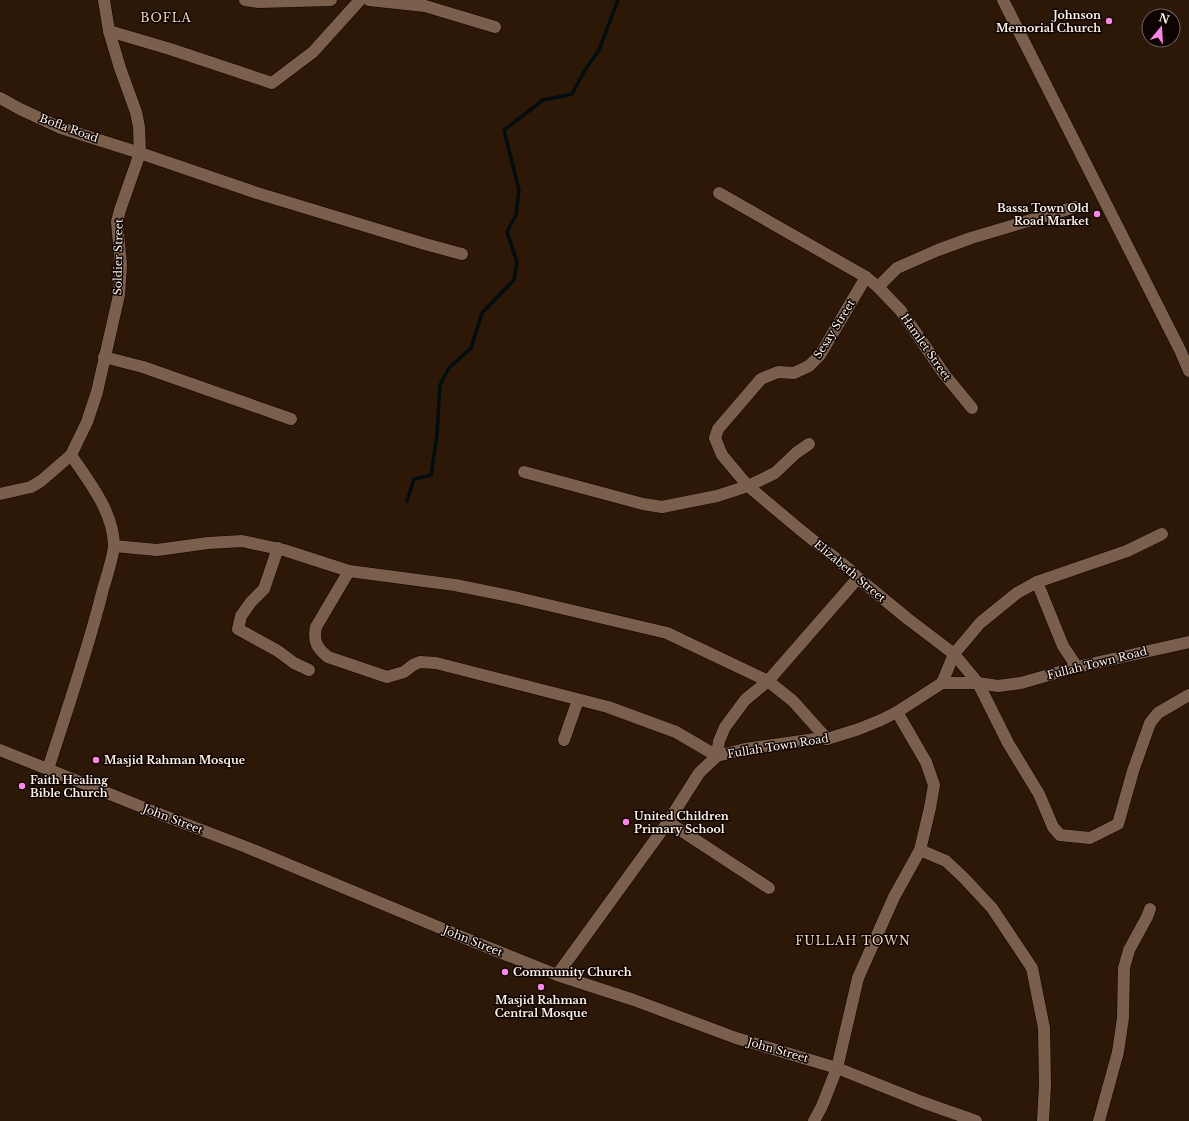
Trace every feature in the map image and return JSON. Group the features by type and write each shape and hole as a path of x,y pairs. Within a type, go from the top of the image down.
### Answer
{"street":[{"name":"Soldier Street","path":"0,494 31,487 41,481 71,455 87,422 97,392 119,295 120,265 117,222 140,152 139,127 136,112 120,68 109,31 104,0"},
{"path":"245,0 258,2 331,0"},
{"path":"109,31 170,49 272,83 314,52 360,0"},
{"path":"369,0 427,3 495,27"},
{"path":"1003,0 1173,336 1189,371"},
{"name":"Bofla Road","path":"0,98 61,128 140,152 257,193 462,254"},
{"name":"Hamlet Street","path":"719,193 866,277 878,287 901,311 944,374 972,408"},
{"path":"878,287 897,268 938,250 970,238 1075,207"},
{"name":"Sesay Street","path":"748,486 722,455 715,438 718,429 761,379 778,372 794,373 809,366 820,355 866,277"},
{"path":"104,357 143,367 291,419"},
{"path":"524,472 643,504 662,507 717,496 748,486 775,473 796,453 809,444"},
{"path":"48,770 98,608 114,546 110,526 103,505 71,455"},
{"name":"Elizabeth Street","path":"748,486 908,619 954,654 978,683 1008,743 1039,794 1053,827 1060,835 1090,838 1118,824 1133,771 1150,723 1158,713 1189,695"},
{"path":"942,683 954,654 980,623 1017,593 1037,582 1127,551 1162,534"},
{"path":"114,546 157,550 208,543 242,541 278,548 349,570 455,585 514,597 668,633 768,681 793,701 827,739"},
{"path":"278,548 264,589 251,602 241,616 238,629 278,651 294,663 309,670"},
{"path":"349,570 316,628 315,641 320,651 328,657 387,676 404,672 420,662 436,663 608,707 676,732 717,756 719,741 725,726 745,700 768,681 858,578"},
{"path":"1037,582 1063,646 1077,667"},
{"name":"Fullah Town Road","path":"557,975 668,822 699,773 717,756 745,750 823,738 827,739 859,729 897,712 942,683 978,683 998,686 1021,683 1077,667 1189,642"},
{"path":"564,740 578,700"},
{"path":"814,1121 822,1106 837,1068 858,978 894,897 920,850 930,808 934,785 926,762 897,712"},
{"name":"John Street","path":"0,750 246,847 557,975 634,1000 736,1038 837,1068 970,1120"},
{"path":"668,822 769,888"},
{"path":"920,850 946,861 964,878 992,908 1032,968 1044,1028 1044,1121"},
{"path":"1099,1121 1118,1052 1123,1018 1124,968 1129,950 1150,909"}],"waterway":[{"path":"407,501 414,479 431,475 437,435 440,385 449,368 471,348 482,313 514,280 517,262 507,232 516,215 519,190 504,130 543,100 572,94 585,70 599,50 618,0"}],"place":[{"name":"Johnson Memorial Church","path":"1109,21"},
{"name":"Bassa Town Old Road Market","path":"1097,214"},
{"name":"Masjid Rahman Mosque","path":"96,760"},
{"name":"Faith Healing Bible Church","path":"22,786"},
{"name":"United Children Primary School","path":"626,822"},
{"name":"Community Church","path":"505,972"},
{"name":"Masjid Rahman Central Mosque","path":"541,987"}],"district":[{"name":"BOFLA","path":"166,18"},
{"name":"FULLAH TOWN","path":"853,941"}]}
